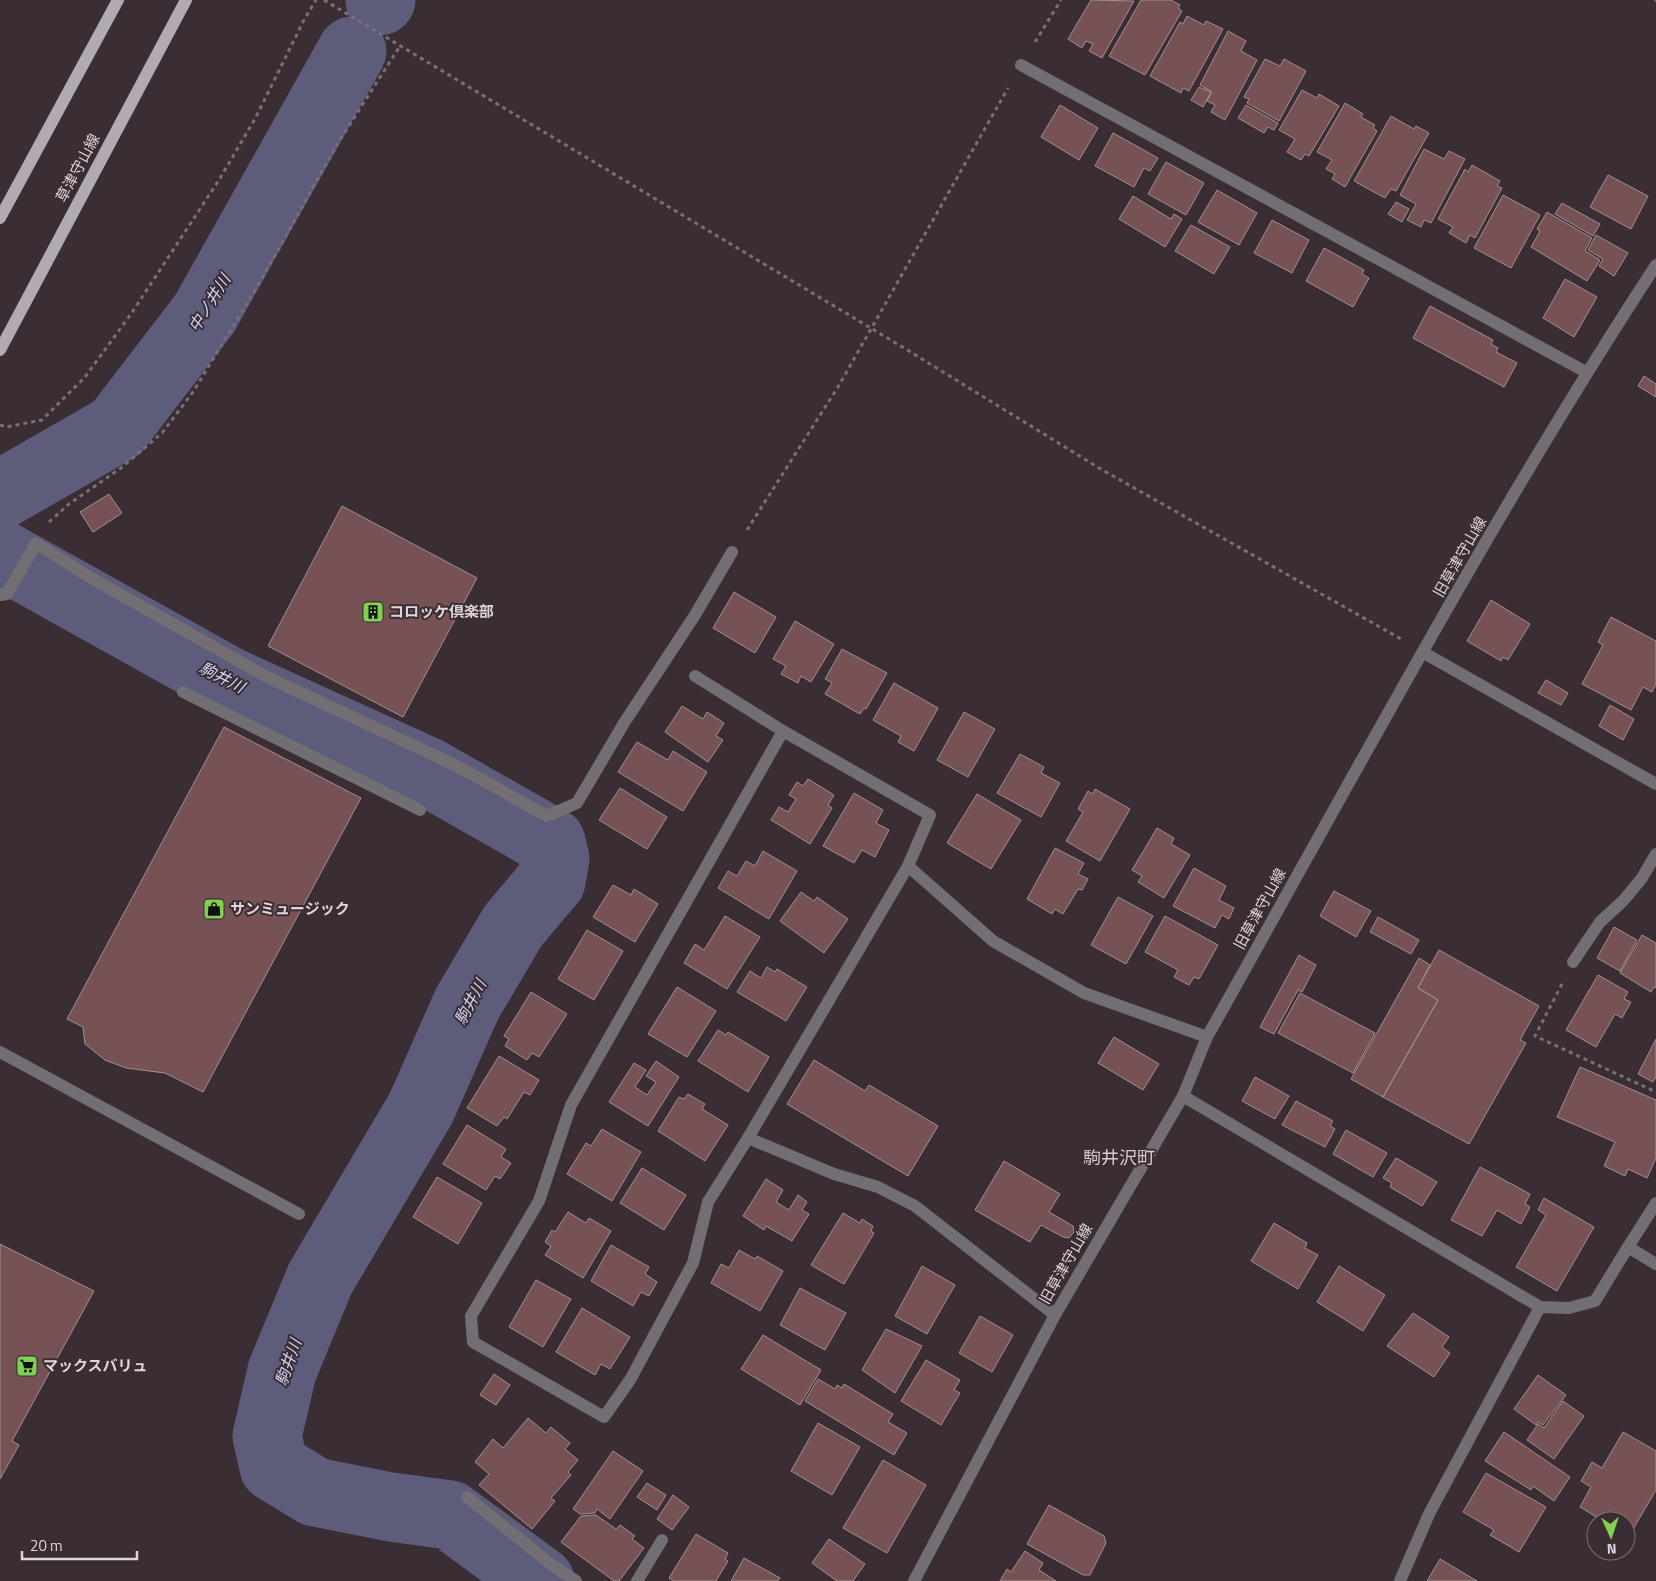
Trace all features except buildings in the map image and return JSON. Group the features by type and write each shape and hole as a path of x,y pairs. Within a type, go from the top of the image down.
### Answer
{"main road":[{"path":"0,218 118,0"},
{"name":"草津守山線","path":"0,350 186,0"}],"street":[{"path":"1021,65 1586,372"},
{"name":"旧草津守山線","path":"914,1581 1055,1316 1183,1096 1206,1037 1586,372 1656,265"},
{"path":"0,595 7,594 34,547 268,677 458,766 548,816 577,803 624,723 695,615 732,552"},
{"path":"1424,653 1656,784"},
{"path":"695,676 783,731 930,815 908,866 748,1138 708,1202 693,1262 630,1380 604,1418 473,1342 471,1316 539,1201 572,1105 783,731"},
{"path":"183,692 420,810"},
{"path":"1573,962 1600,922 1623,901 1642,878 1656,854"},
{"path":"908,866 993,941 1084,993 1206,1037"},
{"path":"0,1052 299,1214"},
{"path":"1183,1096 1540,1307 1569,1308 1595,1301 1656,1203"},
{"path":"748,1138 834,1174 878,1187 915,1206 1055,1316"},
{"path":"1628,1247 1656,1264"},
{"path":"1400,1581 1429,1514 1540,1307"},
{"path":"468,1497 552,1565 576,1581"},
{"path":"637,1581 662,1540"}],"path":[{"path":"0,425 6,427 42,420 85,377 131,314 220,180 256,117 304,20 316,0"},
{"path":"324,0 1181,516 1351,610 1424,653"},
{"path":"732,552 813,428 1021,65 1061,0"},
{"path":"34,547 48,524 69,504 121,468 162,433 193,392 260,282 338,143 400,46"},
{"path":"1573,962 1535,1036 1656,1092"}],"waterway":[{"name":"中ノ井川","path":"0,495 117,428 205,313 352,51"},
{"name":"駒井川","path":"0,554 228,681 428,772 551,842 555,859 551,881 513,926 467,1004 421,1108 320,1279 282,1371 267,1436 274,1467 315,1492 391,1507 450,1515 540,1581"}],"place":[{"name":"コロッケ倶楽部","path":"373,612"},
{"name":"サンミュージック","path":"214,909"},
{"name":"マックスバリュ","path":"27,1366"}],"district":[{"name":"駒井沢町","path":"1119,1158"}]}
